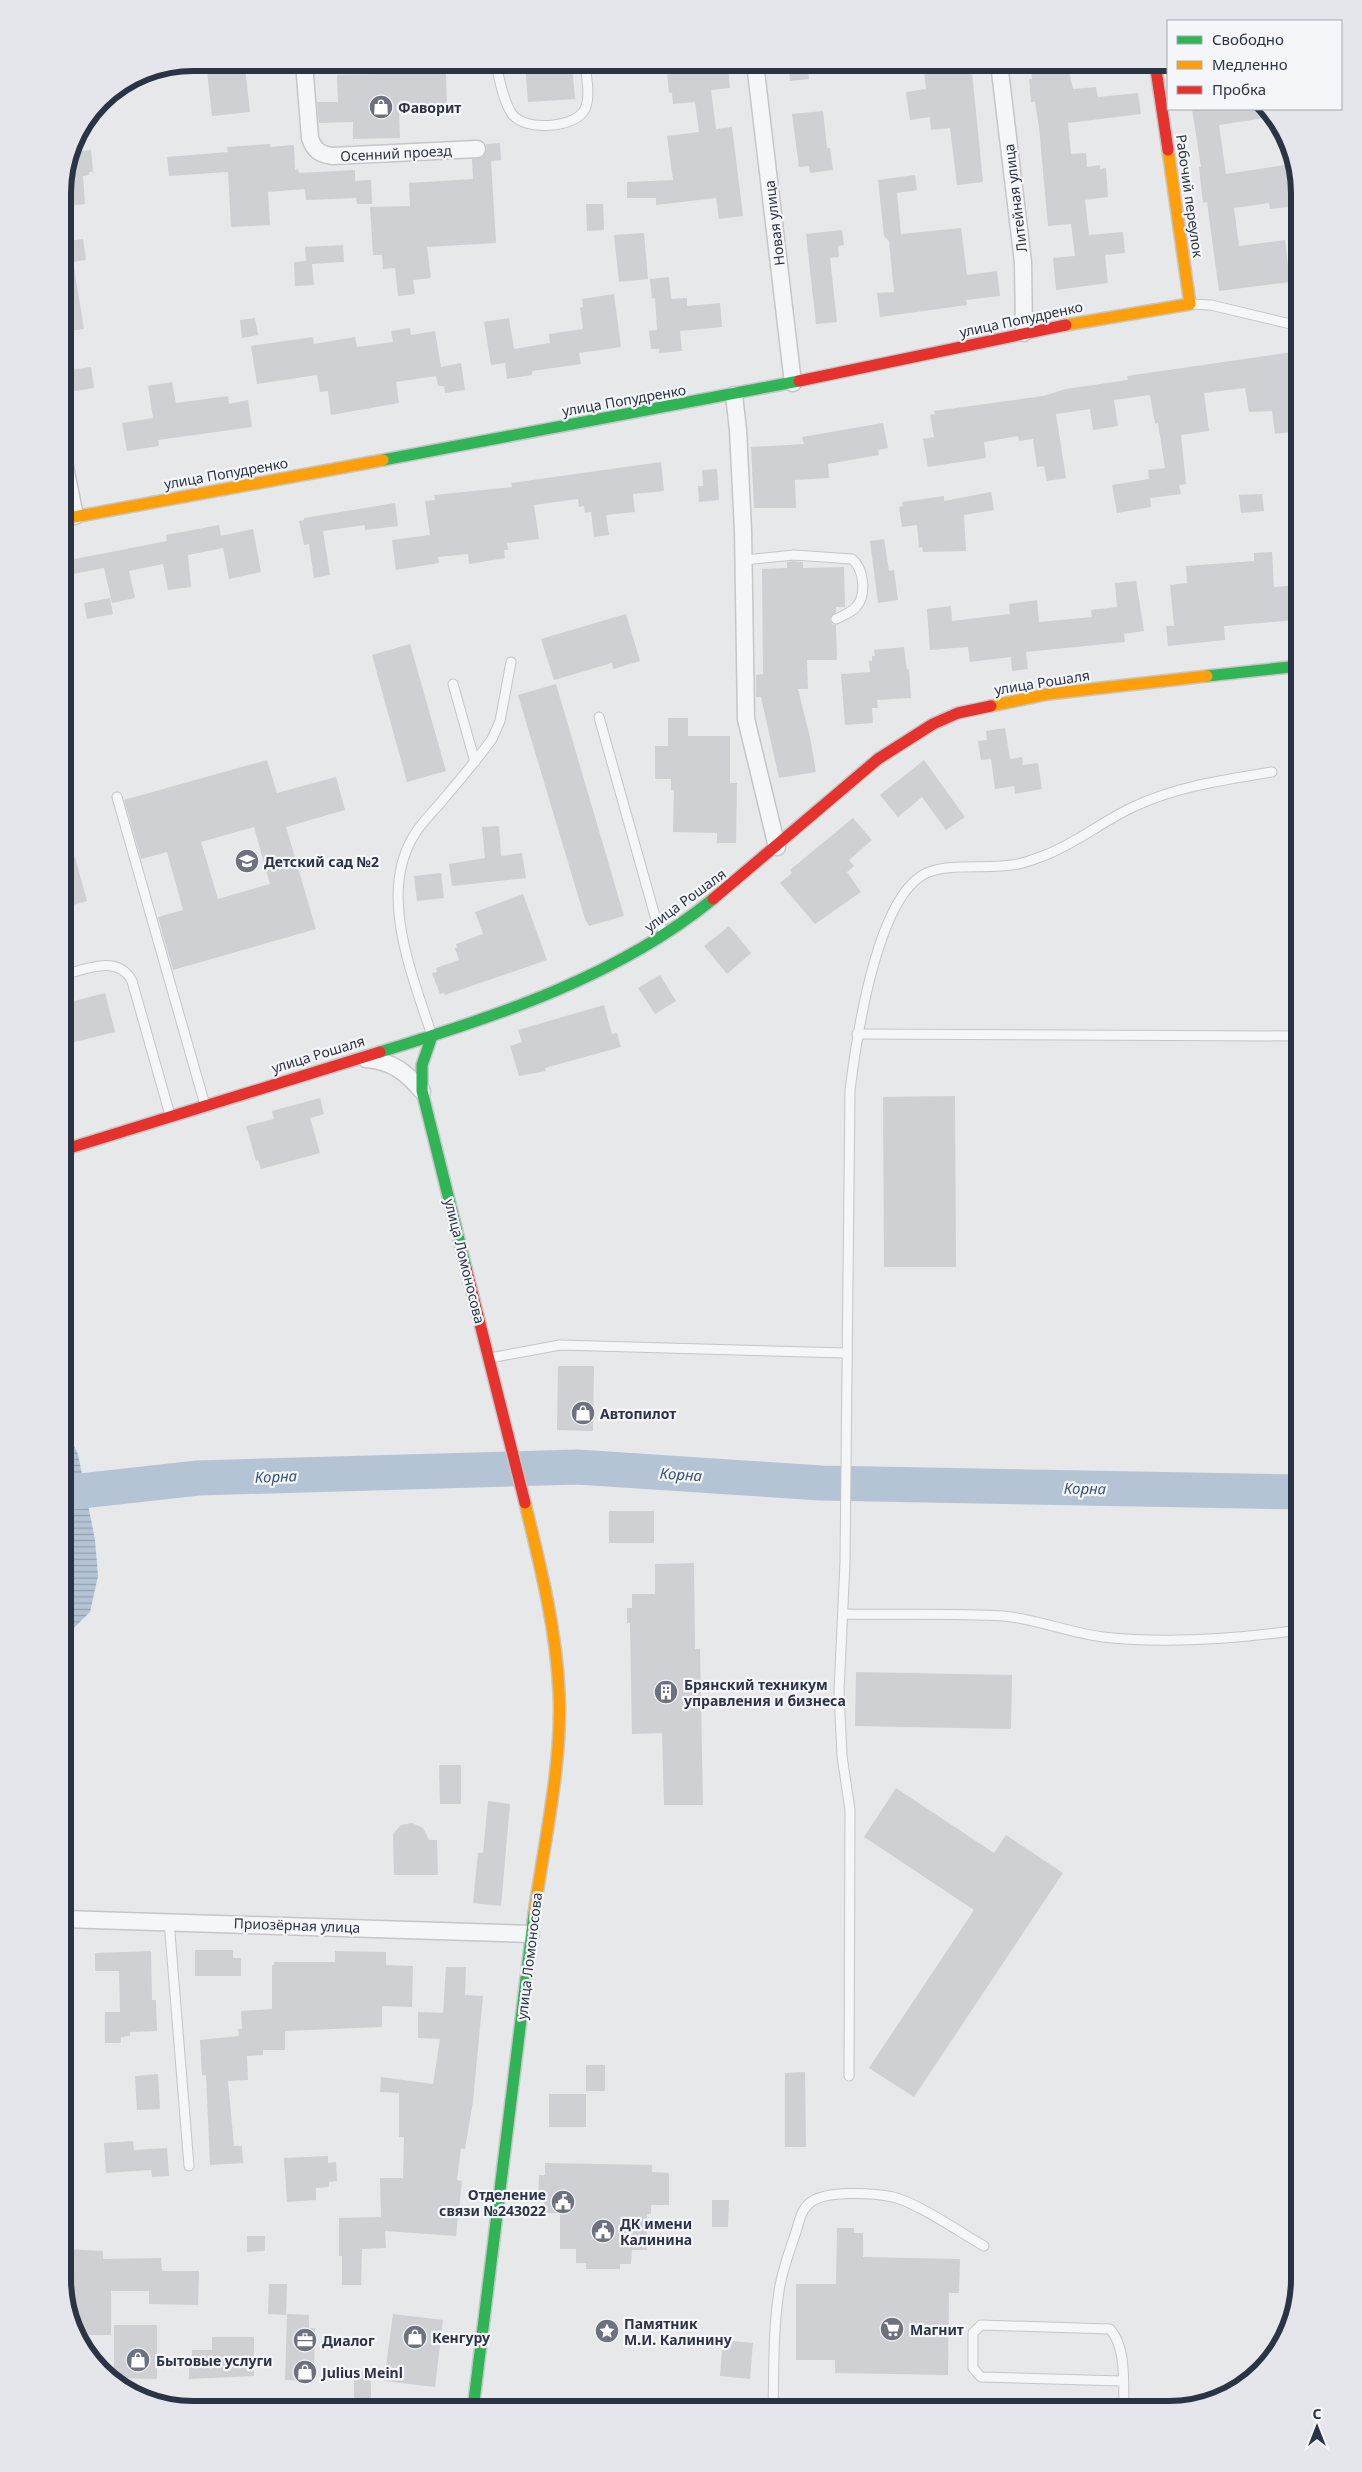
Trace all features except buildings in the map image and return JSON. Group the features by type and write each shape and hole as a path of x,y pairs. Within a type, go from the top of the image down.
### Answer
{"street":[{"name":"Осенний проезд","path":"305,71 310,138 313,148 321,154 332,156 477,149"},
{"name":"Новая улица","path":"757,72 794,383"},
{"name":"Литейная улица","path":"999,72 1023,262 1024,333"},
{"name":"Рабочий переулок","path":"1156,72 1190,304"},
{"name":"улица Попудренко","path":"72,516 734,395 1024,333 1150,309 1190,304"},
{"path":"734,395 740,458 744,560 746,719 777,847"},
{"name":"улица Рошаля","path":"72,1147 170,1115 432,1036 564,985 618,961 665,935 716,897 878,759 933,724 958,713 1048,694 1291,667"},
{"name":"улица Ломоносова","path":"432,1036 422,1065 422,1091 540,1563 555,1647 559,1714 555,1765 531,1934 474,2400"},
{"name":"улица Ломоносова","path":"353,1059 375,1060 395,1066 402,1070 422,1091"},
{"name":"Приозёрная улица","path":"71,1919 531,1934"}],"lane":[{"path":"499,71 512,113 523,124 532,126 566,122 581,115 588,100 586,71"},
{"path":"1190,304 1211,305 1291,324"},
{"path":"744,560 794,556 852,560 857,564 862,576 861,598 856,607 836,619"},
{"path":"432,1036 402,932 398,912 398,882 404,858 414,835 492,739 500,721 511,662"},
{"path":"453,684 475,762"},
{"path":"599,717 655,916 665,935"},
{"path":"849,2076 850,1810 842,1756 839,1692 844,1614 850,1090 857,1034 877,950 898,904 920,876 943,868 1018,864 1045,855 1133,807 1170,791 1272,772"},
{"path":"117,798 205,1105"},
{"path":"72,973 111,965 128,973 170,1115"},
{"path":"857,1034 1291,1036"},
{"path":"489,1358 560,1345 846,1353"},
{"path":"844,1614 1003,1616 1031,1619 1079,1633 1132,1638 1210,1638 1291,1631"},
{"path":"169,1921 189,2166"},
{"path":"773,2401 779,2290 784,2267 802,2212 811,2202 822,2197 836,2195 894,2197 910,2204 984,2246"},
{"path":"1122,2381 981,2377 973,2368 973,2333 981,2325 1110,2329 1118,2338 1122,2381 1123,2401"}],"water":[{"path":"71,1441 78,1454 95,1540 98,1576 90,1612 71,1631"}],"waterway":[{"name":"Корна","path":"71,1492 198,1478 577,1467 821,1483 1291,1492"}],"traffic: fast":[{"path":"383,460 799,381"},
{"path":"1207,676 1291,667"},
{"path":"380,1052 511,1009 597,972 676,926 713,899"},
{"path":"432,1036 422,1065 422,1091 466,1268"},
{"path":"474,2400 534,1914"}],"traffic: slow":[{"path":"1066,325 1190,304 1168,150"},
{"path":"72,517 383,460"},
{"path":"991,706 1048,694 1207,676"},
{"path":"525,1503 551,1620 559,1691 558,1745 555,1773 534,1914"}],"traffic: jam":[{"path":"1156,72 1168,150"},
{"path":"799,381 1066,325"},
{"path":"713,899 878,759 933,724 958,713 991,706"},
{"path":"72,1147 380,1052"},
{"path":"466,1268 525,1503"}],"place":[{"name":"Фаворит","path":"381,107"},
{"name":"Детский сад №2","path":"247,861"},
{"name":"Автопилот","path":"583,1413"},
{"name":"Брянский техникум управления и бизнеса","path":"666,1692"},
{"name":"Отделение связи №243022","path":"563,2202"},
{"name":"ДК имени Калинина","path":"603,2231"},
{"name":"Магнит","path":"892,2329"},
{"name":"Памятник М.И. Калинину","path":"607,2331"},
{"name":"Кенгуру","path":"415,2337"},
{"name":"Диалог","path":"305,2340"},
{"name":"Бытовые услуги","path":"138,2360"},
{"name":"Julius Meinl","path":"305,2372"}]}
